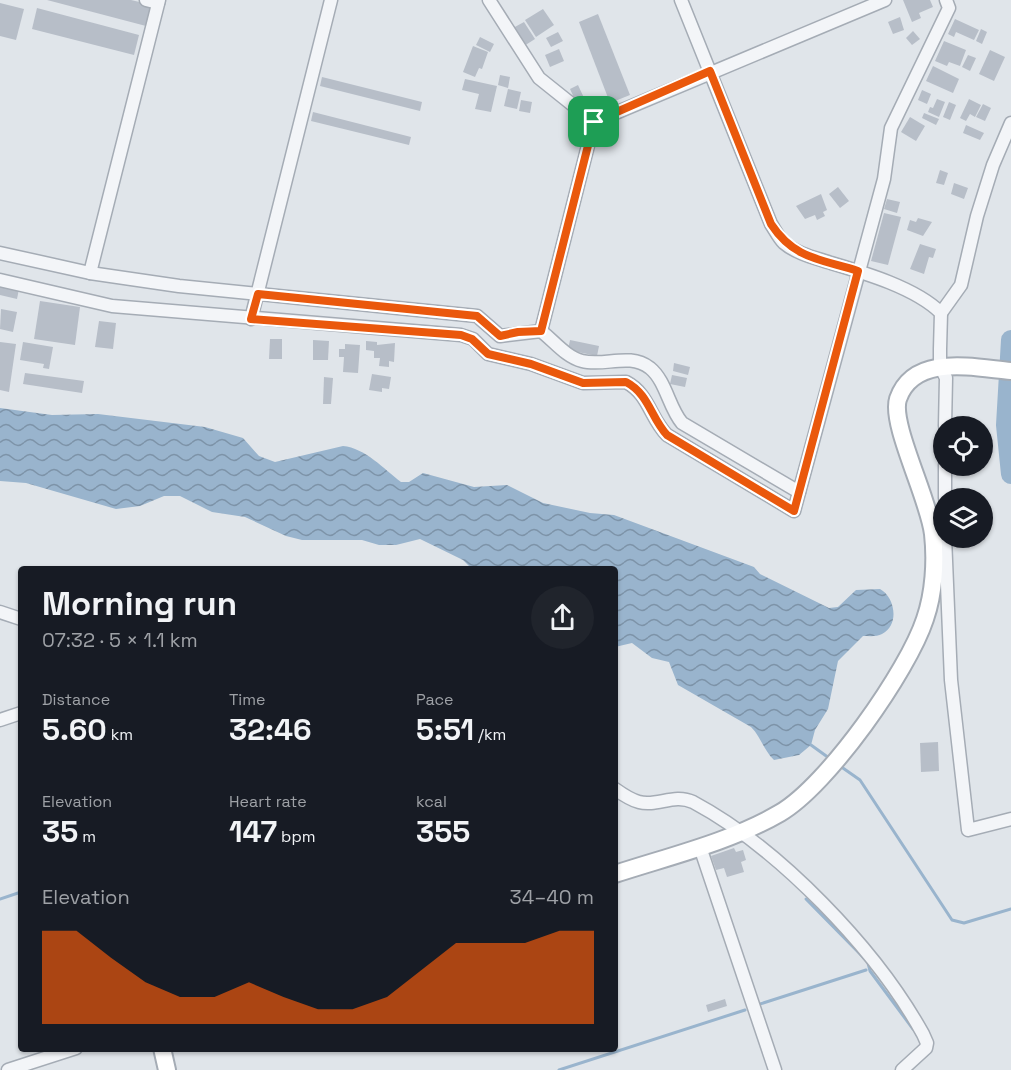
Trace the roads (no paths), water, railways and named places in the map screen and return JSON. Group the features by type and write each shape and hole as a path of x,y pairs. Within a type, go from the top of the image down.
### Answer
{"street":[{"path":"251,319 331,0"},
{"path":"489,0 539,78 594,122"},
{"path":"681,0 771,224 783,242 799,253 858,271 944,309"},
{"path":"594,122 710,71 885,0"},
{"path":"0,280 112,306 461,335 472,339 488,354 535,365 583,383 626,382 645,398 660,428 667,435 794,511 884,179 891,128 949,8 946,0"},
{"path":"90,273 155,1"},
{"path":"541,331 594,122"},
{"path":"945,416 946,378 940,366 944,309 961,285 977,216 993,165 1011,123"},
{"path":"0,253 90,273 179,286 477,316 500,336 541,331 580,361 624,360 644,364 658,378 673,413 682,423 799,492"},
{"path":"618,873 740,833 791,806 825,775 905,662 921,632 929,607 934,564 932,524 924,494 899,429 896,409 903,389 920,374 940,366 1011,371"},
{"path":"945,548 951,680 968,830 1011,819"},
{"path":"0,612 18,618"},
{"path":"0,720 18,714"},
{"path":"618,791 641,803 673,797 691,801 740,833 820,903 868,954 917,1023 927,1043 921,1055 902,1070"},
{"path":"700,847 775,1070"},
{"path":"8,1070 64,1052"},
{"path":"163,1052 167,1070"}],"water":[{"path":"0,408 52,415 98,414 205,427 243,438 259,456 275,462 343,446 359,451 374,460 401,482 409,482 423,473 474,487 507,485 543,503 590,513 614,515 754,567 760,574 829,608 838,607 856,590 880,589 892,604 893,618 888,630 878,636 863,636 838,661 828,709 815,730 811,745 799,755 774,760 751,727 678,685 669,662 652,658 632,643 618,646 618,566 469,566 463,560 420,539 396,545 379,545 362,540 302,540 286,536 245,517 212,512 180,496 164,496 140,506 116,509 26,483 0,481"}],"waterway":[{"path":"1011,340 1006,425 1011,474"},
{"path":"811,745 829,758"},
{"path":"840,766 860,780 952,920 964,923 1011,909"},
{"path":"0,899 18,893"},
{"path":"806,899 864,958"},
{"path":"868,963 870,971 913,1029"},
{"path":"757,1005 866,970"},
{"path":"618,1051 745,1010"},
{"path":"559,1070 615,1052"}]}
